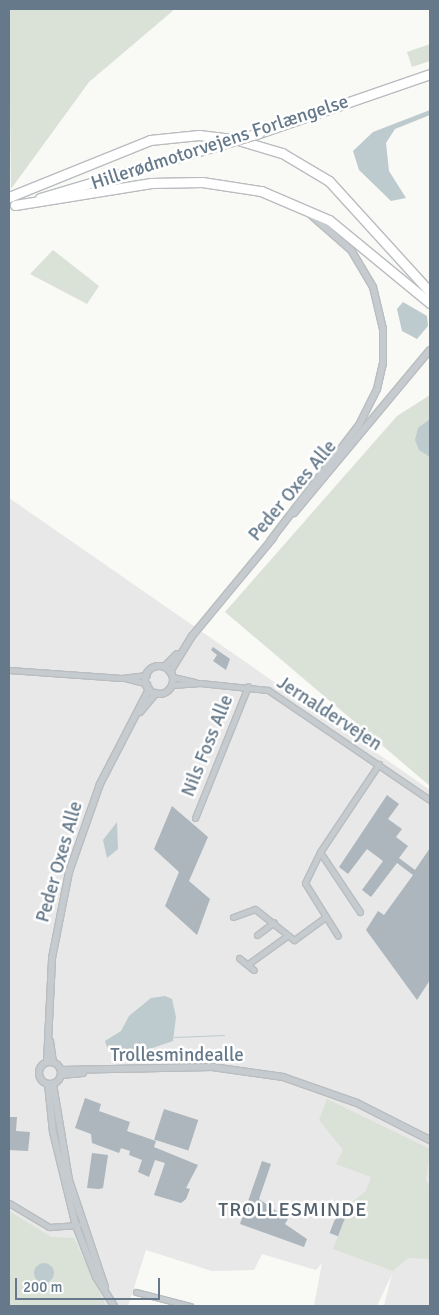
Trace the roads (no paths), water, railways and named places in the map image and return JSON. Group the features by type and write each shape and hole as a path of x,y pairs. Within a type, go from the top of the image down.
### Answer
{"highway":[{"name":"Hillerødmotorvejens Forlængelse","path":"12,206 259,133 430,74"},
{"path":"9,197 150,140 199,135 238,140 282,153 329,181 430,292"},
{"path":"12,206 177,182 262,191 309,208 352,236 430,303"}],"street":[{"path":"177,182 254,193 308,213 351,250 378,301 384,350 372,402 270,541"},
{"name":"Peder Oxes Alle","path":"164,667 180,651 430,350"},
{"name":"Peder Oxes Alle","path":"172,675 180,651"},
{"path":"9,670 122,678 147,675 154,667 164,667 172,675 172,685 156,693 148,687 122,678"},
{"path":"147,675 148,687"},
{"name":"Jernaldervejen","path":"172,675 200,683"},
{"name":"Jernaldervejen","path":"172,685 200,683 248,686 276,694 430,800"},
{"name":"Nils Foss Alle","path":"195,818 248,686"},
{"name":"Peder Oxes Alle","path":"51,1084 38,1075 50,1062 48,1026 53,949 74,854 100,784 136,717 148,687"},
{"name":"Peder Oxes Alle","path":"136,717 156,693"},
{"path":"338,936 305,883 320,852 379,764"},
{"path":"320,852 360,912"},
{"path":"233,917 253,908 274,922 288,936 295,940 326,917"},
{"path":"257,935 274,922"},
{"path":"248,964 288,936"},
{"path":"239,958 254,970"},
{"path":"50,1062 61,1073 51,1084 53,1132 79,1225 96,1277 114,1306"},
{"name":"Trollesmindealle","path":"61,1073 212,1067 283,1077 357,1103 430,1140"},
{"path":"9,1203 49,1227 79,1225"},
{"path":"136,1292 190,1306"}],"waterway":[{"path":"174,1037 224,1035"}],"district":[{"name":"TROLLESMINDE","path":"293,1209"}]}
